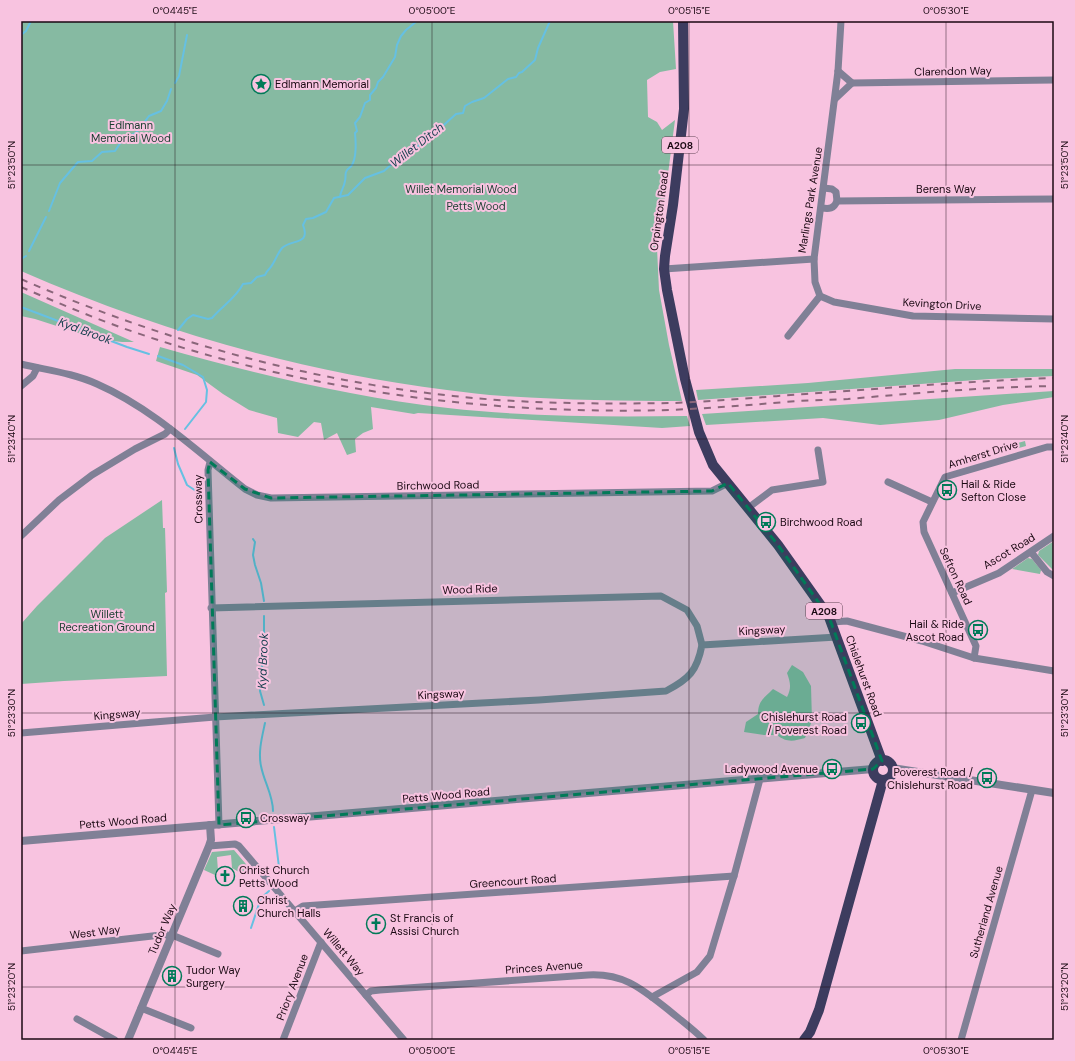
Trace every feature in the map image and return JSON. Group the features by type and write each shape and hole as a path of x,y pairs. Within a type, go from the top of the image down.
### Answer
{"main road":[{"name":"Orpington Road","path":"683,21 684,109 673,207 664,269 685,378"},
{"name":"Chislehurst Road","path":"685,378 699,432 713,465 778,545 829,617 882,761"},
{"path":"882,761 888,762 892,768 889,778 883,780 875,776 873,769 876,763 882,761"},
{"path":"809,1037 819,1010 883,780"}],"street":[{"name":"Marlings Park Avenue","path":"664,269 814,259 822,208 835,99 841,21"},
{"path":"835,99 852,83 838,71"},
{"name":"Clarendon Way","path":"852,83 1054,80"},
{"path":"824,188 836,192 837,201"},
{"name":"Berens Way","path":"822,208 829,209 833,207 837,201 1054,199"},
{"path":"788,336 820,296 815,282 814,259"},
{"name":"Kevington Drive","path":"820,296 834,302 913,316 1054,319"},
{"name":"Birchwood Road","path":"21,364 67,374 96,383 125,397 170,429 246,490 257,495 272,498 712,491 728,483"},
{"path":"21,386 33,376 37,368"},
{"path":"21,536 59,500 92,475 135,449 165,434 170,429"},
{"name":"Amherst Drive","path":"932,502 944,477 1047,447 1054,447"},
{"path":"748,508 772,490 823,482 818,450"},
{"name":"Crossway","path":"210,462 208,470 214,717 214,825"},
{"path":"888,482 932,502"},
{"name":"Sefton Road","path":"932,502 923,522 924,532 976,646 974,658"},
{"name":"Ascot Road","path":"952,593 999,573 1054,536"},
{"path":"1031,552 1047,572 1054,576"},
{"name":"Wood Ride","path":"211,608 661,596 687,610 697,626 702,645"},
{"path":"831,622 847,621 974,658 1054,671"},
{"name":"Kingsway","path":"21,733 214,717 539,700 666,690 679,684 694,670 702,645 836,637"},
{"path":"892,768 1054,794"},
{"name":"Petts Wood Road","path":"21,841 873,769"},
{"path":"652,997 697,972 710,956 734,876 760,779"},
{"name":"Sutherland Avenue","path":"961,1040 1032,790"},
{"name":"Tudor Way","path":"128,1040 210,846 214,825"},
{"name":"Willett Way","path":"210,846 235,844 239,846 404,1040"},
{"name":"Greencourt Road","path":"295,911 303,906 734,876"},
{"name":"West Way","path":"21,951 161,935 171,936"},
{"path":"171,936 218,954"},
{"name":"Priory Avenue","path":"283,1040 321,942"},
{"name":"Princes Avenue","path":"366,995 371,991 380,990 597,974 618,977 640,988 704,1040"},
{"path":"141,1008 191,1028"},
{"path":"77,1019 115,1040"}],"highlighted area":[{"path":"210,462 245,489 271,498 712,491 728,483 778,545 829,617 882,761 873,769 219,825 208,470"}],"green space":[{"name":"Petts Wood","path":"21,21 673,21 676,69 660,72 647,80 648,117 657,122 662,130 675,120 657,248 659,290 669,345 682,401 593,400 497,396 392,382 337,372 283,360 176,330 124,312 21,271"},
{"path":"21,292 134,342 97,339 21,316"},
{"path":"160,347 303,384 375,398 448,408 537,415 687,416 690,426 662,428 418,413 414,414 371,407 373,429 363,433 355,439 356,452 347,455 337,433 324,440 321,423 314,422 298,437 278,433 277,418 249,410 223,394 197,375 156,361"},
{"path":"955,369 1054,369 1054,376 990,379 698,400 696,390 808,383"},
{"path":"1054,391 1054,397 1003,405 939,420 880,425 823,418 706,425 702,414"},
{"path":"1025,441 1026,446 1005,452 1003,447"},
{"name":"Willett Recreation Ground","path":"162,500 163,528 165,528 167,592 165,593 167,676 21,684 21,624 105,538"},
{"path":"1054,541 1054,571 1038,555 1039,551"},
{"path":"1028,558 1032,559 1041,570 1040,574 1012,569"},
{"path":"792,665 803,672 811,686 812,721 805,738 791,741 777,735 744,732 746,722 758,714 760,703 773,689 787,697 790,690 790,685 787,673"},
{"path":"234,850 251,870 244,875 232,868 231,855 217,857 218,871 215,872 215,875 204,870 212,852"}],"waterway":[{"path":"21,35 26,31 31,21"},
{"path":"340,197 345,183 346,172 355,158 355,133 357,131 355,123 360,117 365,103 370,100 370,95 395,57 397,45 401,36 417,21"},
{"name":"Willet Ditch","path":"178,330 187,319 193,315 208,319 212,318 237,294 243,284 251,283 257,277 265,275 282,248 303,239 305,231 303,225 306,219 313,218 326,212 334,198 348,195 365,178 384,171 401,156 425,142 456,114 463,113 465,106 484,98 508,79 516,77 535,60 538,48 550,21"},
{"path":"175,83 179,76 187,35"},
{"path":"49,211 60,183 78,162 92,161 102,152 115,151 123,139 136,133 149,116 161,111 167,101 171,89"},
{"path":"29,251 46,217"},
{"path":"21,259 26,256"},
{"name":"Kyd Brook","path":"21,307 149,354"},
{"name":"Kyd Brook","path":"158,356 183,365 203,377 207,390 206,402 185,429"},
{"name":"Kyd Brook","path":"174,448 178,464 187,485 199,493"},
{"name":"Kyd Brook","path":"253,539 255,542 253,555 261,583 264,601"},
{"name":"Kyd Brook","path":"264,616 260,691 264,705"},
{"name":"Kyd Brook","path":"265,723 261,744 260,761 262,772 272,799 273,811"},
{"name":"Kyd Brook","path":"274,827 279,867"},
{"name":"Kyd Brook","path":"251,928 261,898 269,891"}],"railway":[{"path":"21,279 73,301 125,320 232,354 287,368 397,389 480,399 564,403 674,403 1054,378"},
{"path":"21,287 77,311 134,332 265,370 331,384 398,395 465,403 601,411 669,410 848,399 977,389 1054,386"}],"place":[{"name":"Edlmann Memorial","path":"261,84"},
{"name":"Hail & Ride Sefton Close","path":"947,490"},
{"name":"Birchwood Road","path":"766,522"},
{"name":"Hail & Ride Ascot Road","path":"978,630"},
{"name":"Chislehurst Road / Poverest Road","path":"861,723"},
{"name":"Ladywood Avenue","path":"832,769"},
{"name":"Poverest Road / Chislehurst Road","path":"987,778"},
{"name":"Crossway","path":"246,818"},
{"name":"Christ Church Petts Wood","path":"225,876"},
{"name":"Christ Church Halls","path":"243,906"},
{"name":"St Francis of Assisi Church","path":"376,924"},
{"name":"Tudor Way Surgery","path":"172,976"}],"park label":[{"name":"Edlmann Memorial Wood","path":"131,131"},
{"name":"Willet Memorial Wood","path":"461,189"}]}
